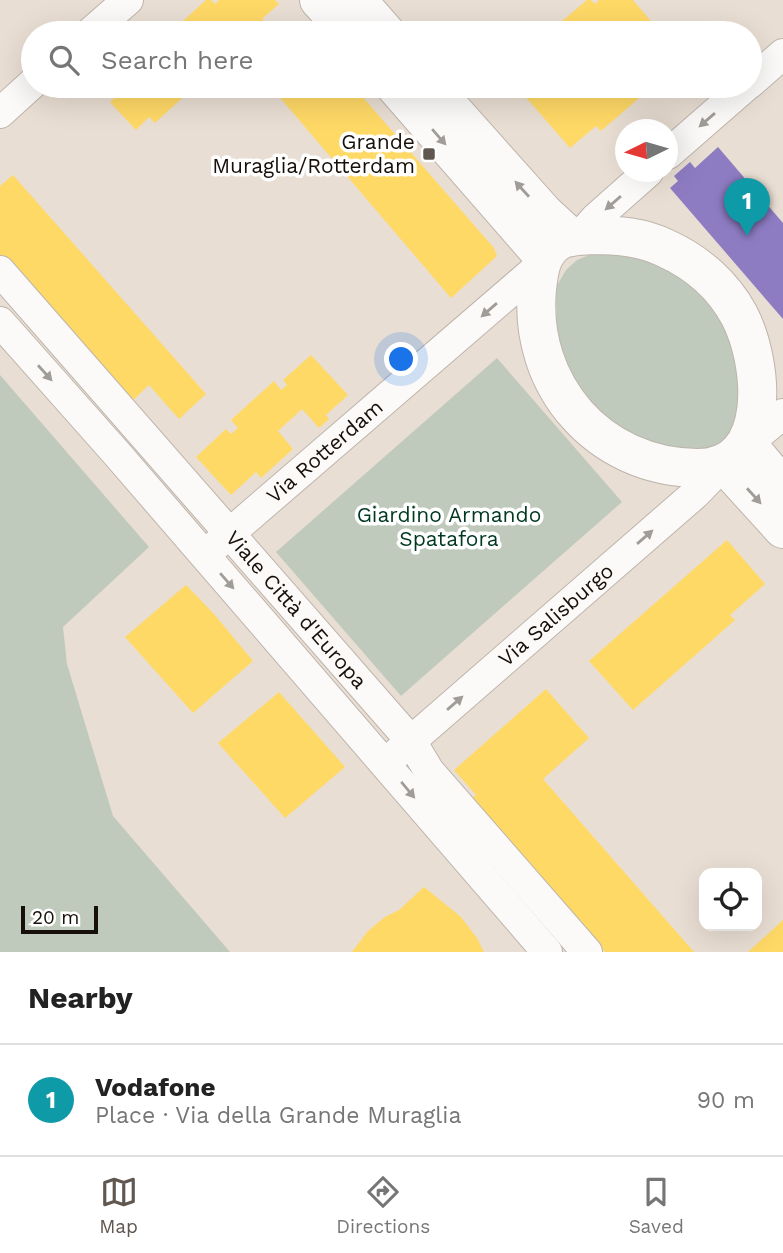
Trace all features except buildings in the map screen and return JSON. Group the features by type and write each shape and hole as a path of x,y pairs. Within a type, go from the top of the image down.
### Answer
{"street":[{"path":"104,21 128,0"},
{"path":"320,0 338,21"},
{"path":"357,0 375,21"},
{"path":"0,113 21,94"},
{"path":"407,98 559,248"},
{"path":"442,98 544,213 559,248 536,298 542,349 560,393 580,418 608,442 646,459 669,465 695,468 735,454 757,402 755,360 744,326 725,293 697,267 656,244 618,236 559,248"},
{"path":"678,145 732,98"},
{"name":"Via Rotterdam","path":"204,555 637,182"},
{"name":"Viale Città d'Europa","path":"0,271 411,741 429,771 587,952"},
{"name":"Viale Città d'Europa","path":"0,322 547,952"},
{"name":"Via Salisburgo","path":"385,764 783,414"},
{"path":"735,454 783,487"},
{"path":"735,454 783,529"}],"green space":[{"path":"596,252 637,254 697,286 736,341 742,414 723,443 709,451 671,452 607,422 573,381 557,337 556,287 566,270 577,260"},
{"name":"Giardino Armando Spatafora","path":"497,358 622,502 401,696 276,552"},
{"path":"0,375 149,547 63,627 67,664 113,816 230,952 0,952"}],"place":[{"name":"Grande Muraglia/Rotterdam","path":"429,154"},
{"name":"Vodafone","path":"747,236"}]}
